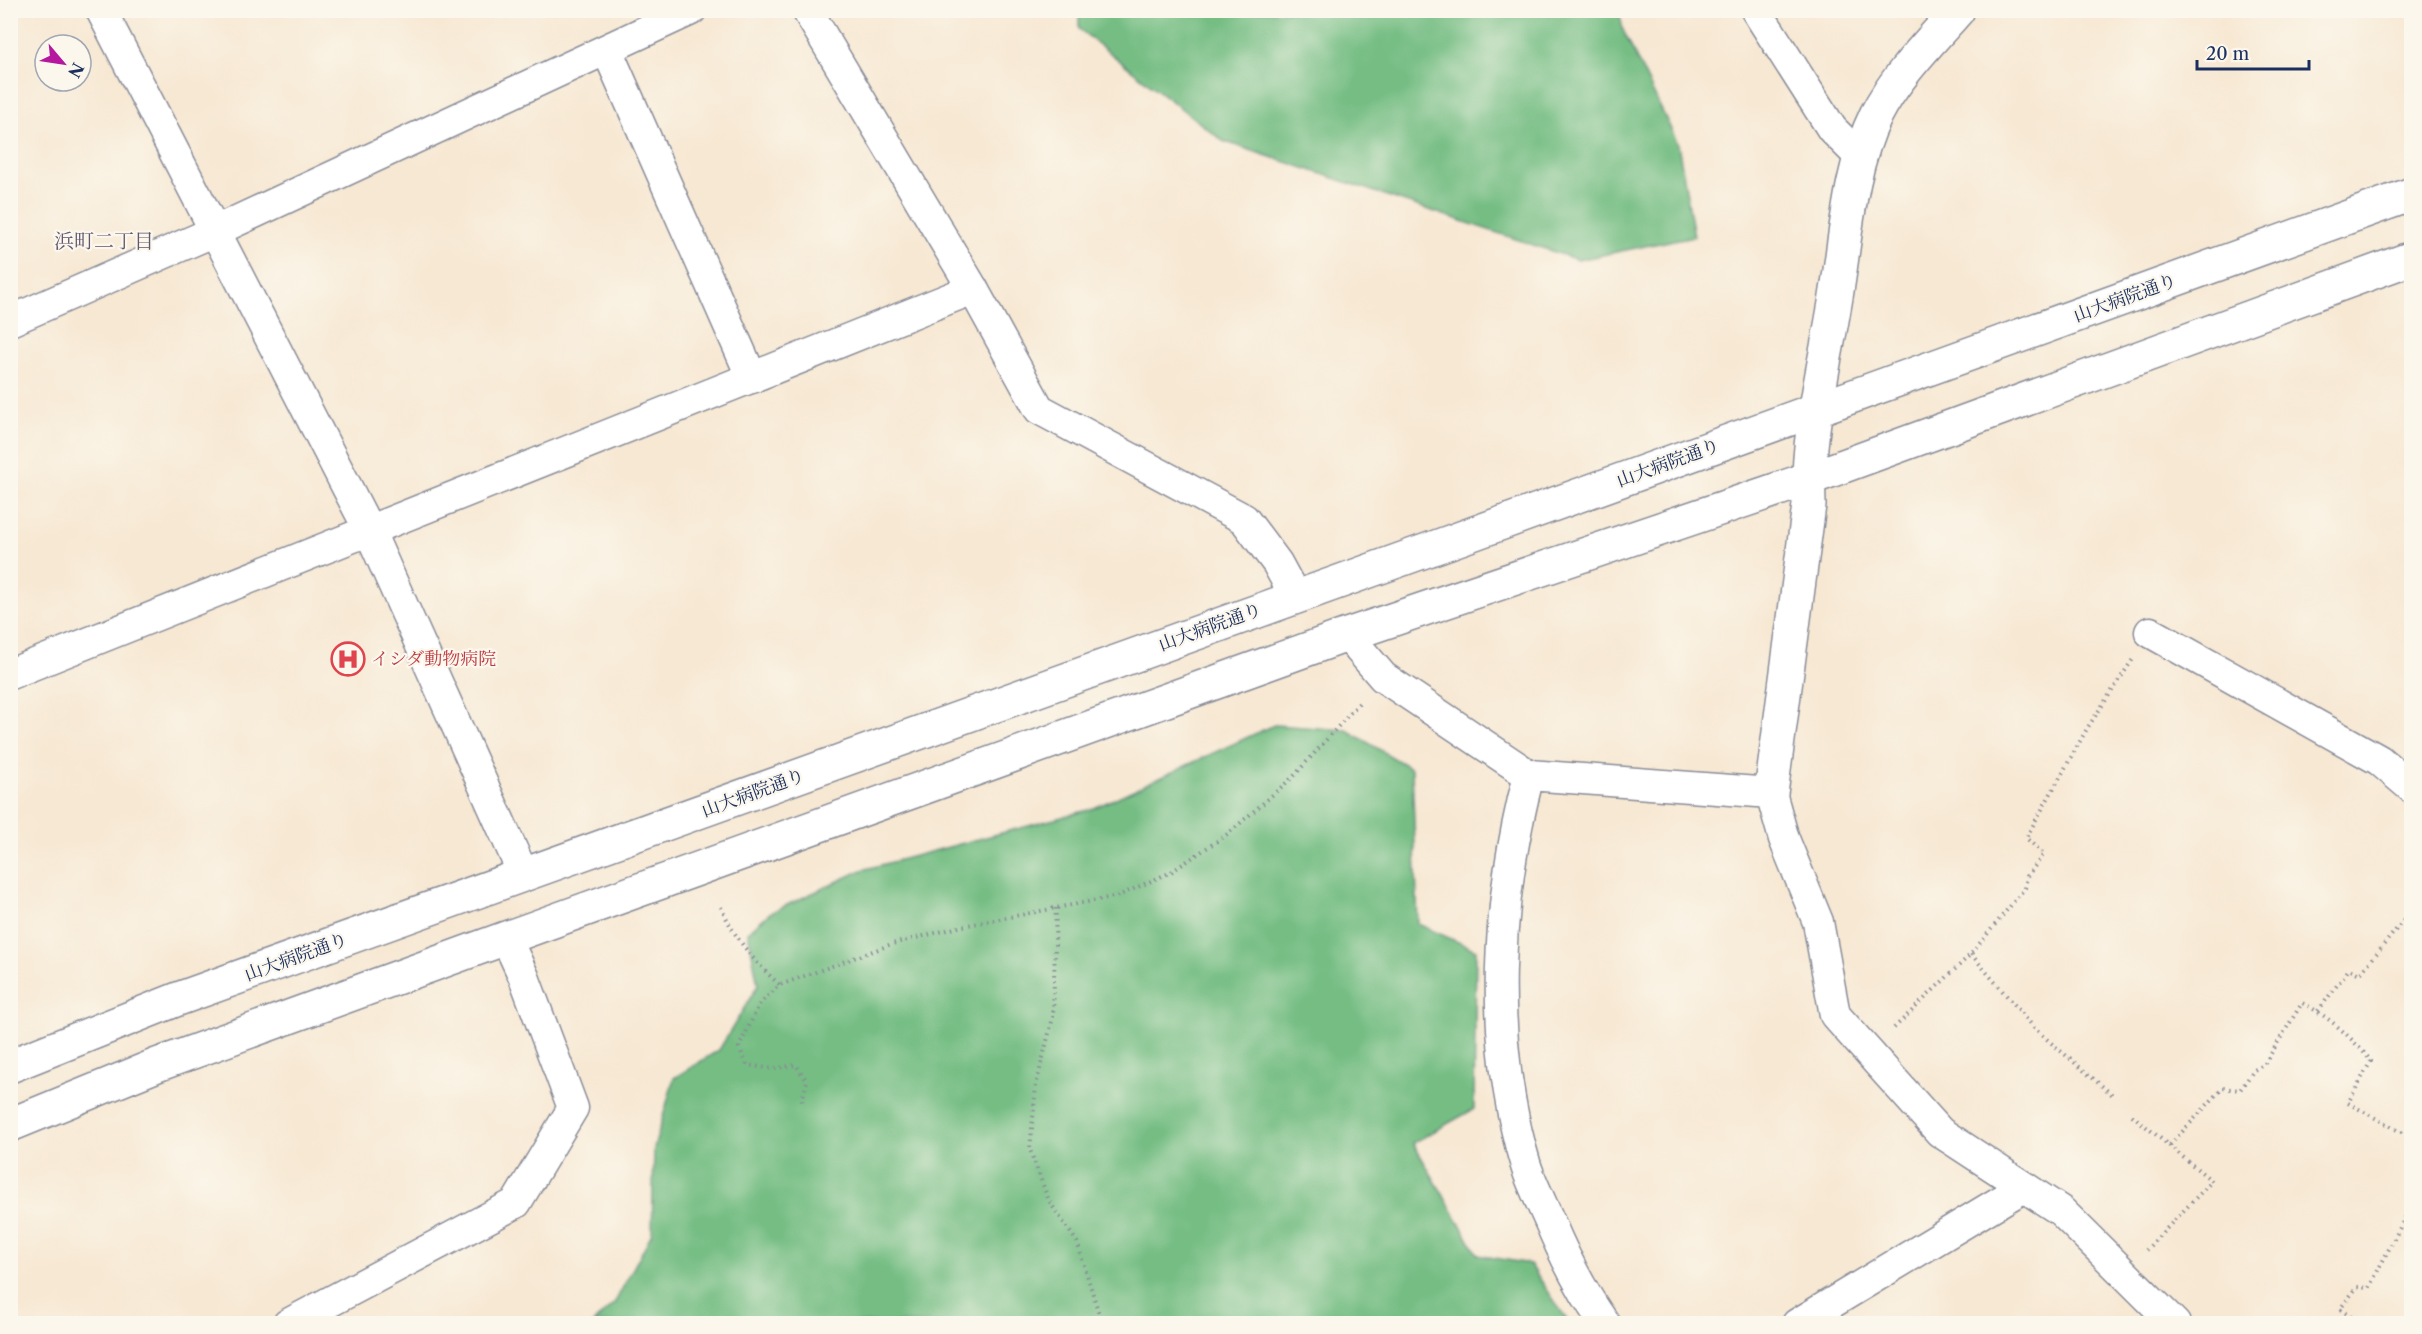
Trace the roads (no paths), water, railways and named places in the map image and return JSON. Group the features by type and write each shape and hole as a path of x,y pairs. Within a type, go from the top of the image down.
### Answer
{"street":[{"path":"101,10 213,232 369,530 524,876"},
{"path":"10,321 213,232 692,10"},
{"path":"807,10 973,290 1039,409 1244,519 1277,563 1295,596"},
{"path":"1756,10 1832,129 1860,157"},
{"path":"1958,10 1896,84 1876,114 1860,157 1817,411 1808,479 1809,505 1771,793 1784,840 1818,922 1835,1015 1867,1054 1940,1132 2061,1210 2123,1274 2175,1323"},
{"path":"607,50 752,378"},
{"name":"山大病院通り","path":"10,1066 178,999 1295,596 1817,411 2412,194"},
{"path":"10,1125 157,1065 1347,635 1808,479 2412,258"},
{"path":"10,674 973,290"},
{"path":"2150,632 2379,760 2412,788"},
{"path":"1347,635 1383,677 1529,775 1771,793"},
{"path":"1529,775 1514,832 1504,921 1502,1039 1507,1082 1527,1166 1560,1246 1589,1302 1605,1323"},
{"path":"288,1323 516,1203 573,1108 524,977 506,939"},
{"path":"1799,1323 2024,1186"}],"place":[{"name":"イシダ動物病院","path":"348,659"}],"district":[{"name":"浜町二丁目","path":"104,241"}]}
